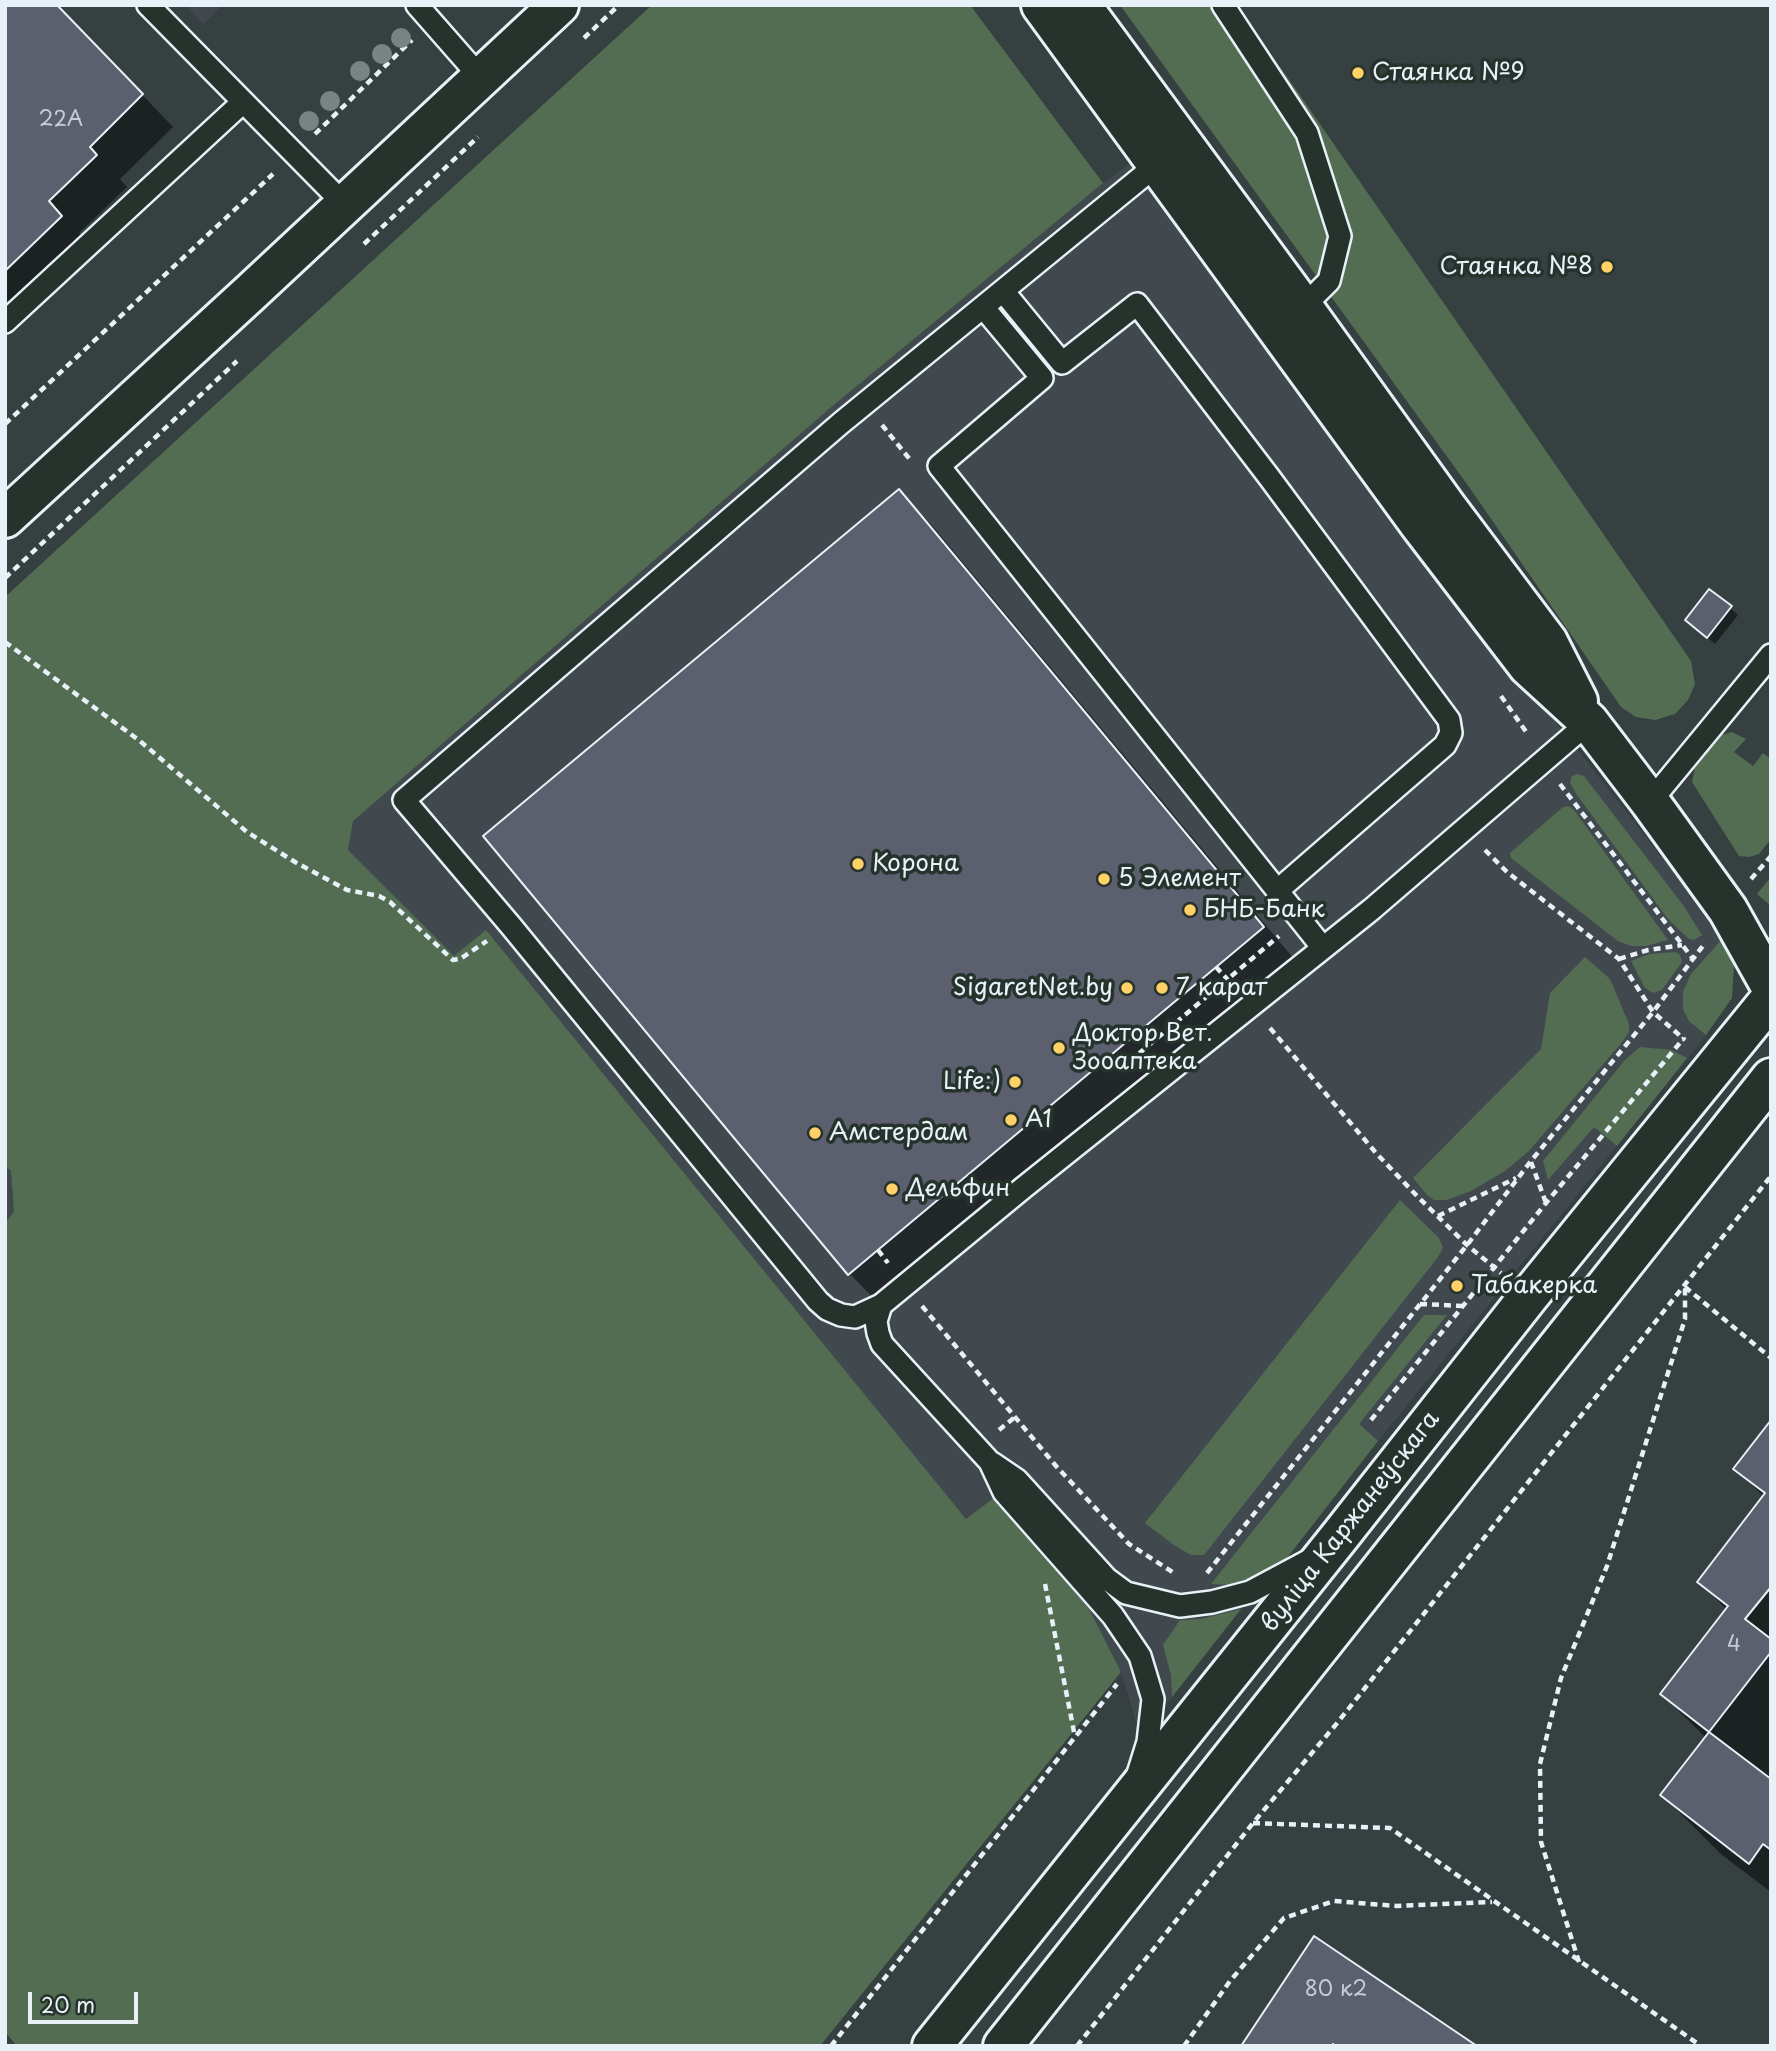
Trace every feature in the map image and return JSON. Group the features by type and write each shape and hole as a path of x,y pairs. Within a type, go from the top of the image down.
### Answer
{"street":[{"path":"5,518 559,5"},
{"path":"1041,5 1303,307 1548,642 1589,722"},
{"path":"1081,5 1170,155 1420,525 1528,666 1589,722 1650,802 1728,910 1771,987"},
{"name":"вуліца Каржанеўскага","path":"932,2046 1529,1296 1771,998"},
{"path":"1003,2046 1771,1078"}],"lane":[{"path":"148,5 345,205"},
{"path":"417,5 481,78"},
{"path":"1223,5 1307,134 1340,236 1329,281 1303,307"},
{"path":"5,323 243,102"},
{"path":"1170,155 841,423 404,800 511,926 818,1301 827,1309 855,1317 881,1306 1372,909 1589,722"},
{"path":"1003,291 1062,363 1137,304 1449,720 1451,733 1445,745 1276,891"},
{"path":"983,307 1042,378 939,466 1323,948"},
{"path":"1650,802 1771,655"},
{"path":"881,1306 876,1321 882,1344 990,1462 1017,1480 1107,1579 1125,1593 1180,1606 1212,1602 1250,1592 1301,1566 1340,1536"},
{"path":"990,1462 1004,1492 1113,1616 1140,1656 1153,1699 1148,1742 1130,1799"}],"path":[{"path":"5,424 431,22"},
{"path":"874,415 917,468"},
{"path":"5,642 140,741 247,832 347,890 379,895 453,960 460,959 511,926"},
{"path":"1560,783 1693,959"},
{"path":"1482,847 1507,872 1619,959 1653,1012 1689,1044"},
{"path":"1750,881 1771,856"},
{"path":"1121,1068 1280,935"},
{"path":"1203,1578 1709,939"},
{"path":"1619,959 1648,950 1682,945"},
{"path":"1216,967 1228,980"},
{"path":"1265,1022 1376,1153 1467,1245 1495,1268"},
{"path":"1371,1420 1546,1203 1684,1038"},
{"path":"1531,1161 1546,1203"},
{"path":"1438,1216 1520,1176"},
{"path":"1077,2046 1771,1176"},
{"path":"878,1250 892,1268"},
{"path":"1685,1286 1771,1358"},
{"path":"1579,1962 1541,1842 1539,1764 1561,1678 1607,1566 1685,1319 1685,1286"},
{"path":"1419,1304 1464,1306"},
{"path":"922,1306 1056,1466 1129,1544 1178,1576"},
{"path":"831,2046 1123,1676"},
{"path":"1253,1823 1390,1828 1701,2046"},
{"path":"1184,2046 1230,1981 1284,1917 1334,1901 1397,1906 1493,1902"}],"shaded area":[{"path":"185,5 223,5 203,24"},
{"path":"1140,156 1410,536 1717,928 1734,963 1732,998 1701,1042 1378,1441 1265,1586 1241,1609 1140,1734 1121,1672 995,1498 967,1519 453,957 348,850 353,821 829,409 1103,183"},
{"path":"5,1166 11,1171 14,1213 5,1223"}],"green space":[{"path":"652,5 970,5 1103,183 829,409 353,821 348,850 454,956 486,930 966,1519 995,1497 1089,1609 1121,1672 820,2046 17,2046 5,2032 5,1223 14,1212 11,1171 5,1166 5,597"},
{"path":"1120,5 1236,5 1691,661 1695,684 1688,700 1675,714 1655,720 1636,717 1621,707 1469,487"},
{"path":"1732,732 1746,739 1734,752 1753,766 1763,753 1771,759 1771,839 1759,854 1749,857 1739,856 1692,782 1695,768 1722,735"},
{"path":"1572,776 1584,776 1683,905 1702,935 1694,940 1689,939 1668,919 1577,795 1570,783"},
{"path":"1568,806 1574,810 1668,940 1646,946 1631,946 1618,941 1511,858 1510,853 1563,807"},
{"path":"1771,877 1771,906 1757,894"},
{"path":"1722,939 1734,963 1732,998 1706,1035 1689,1021 1683,1009 1683,992 1691,974"},
{"path":"1676,952 1682,962 1662,990 1653,993 1645,988 1631,961 1649,954"},
{"path":"1585,957 1610,979 1629,1024 1629,1032 1529,1151 1505,1171 1471,1191 1446,1200 1434,1200 1413,1178 1541,1049 1550,993"},
{"path":"1640,1047 1671,1050 1687,1058 1617,1146 1594,1127 1548,1180 1543,1161 1625,1060"},
{"path":"1400,1200 1439,1238 1443,1248 1438,1257 1204,1555 1191,1555 1174,1545 1145,1523"},
{"path":"1424,1315 1447,1315 1359,1424 1378,1441 1283,1563 1248,1581 1230,1585 1211,1584"},
{"path":"1241,1609 1172,1697 1171,1675 1163,1645 1180,1620 1201,1619"}],"building":[{"path":"5,5 57,5 143,94 90,147 97,155 49,201 62,216 5,271"},
{"name":"Корона","path":"899,489 1264,927 848,1275 483,836"},
{"path":"1709,589 1732,606 1707,638 1685,620"},
{"path":"1771,1420 1771,1587 1745,1619 1771,1639 1771,1652 1709,1732 1660,1694 1728,1606 1697,1582 1765,1493 1733,1469"},
{"path":"1709,1732 1771,1779 1771,1850 1763,1844 1749,1864 1660,1795"},
{"path":"1314,1936 1477,2046 1241,2046"}],"place":[{"name":"Стаянка №9","path":"1358,73"},
{"name":"Стаянка №8","path":"1607,267"},
{"name":"Корона","path":"858,864"},
{"name":"5 Элемент","path":"1104,879"},
{"name":"БНБ-Банк","path":"1190,910"},
{"name":"SigaretNet.by","path":"1127,988"},
{"name":"7 карат","path":"1162,988"},
{"name":"Доктор Вет. Зооаптека","path":"1059,1048"},
{"name":"Life:)","path":"1015,1082"},
{"name":"A1","path":"1011,1120"},
{"name":"Амстердам","path":"815,1133"},
{"name":"Дельфин","path":"892,1189"},
{"name":"Табакерка","path":"1457,1286"}]}
